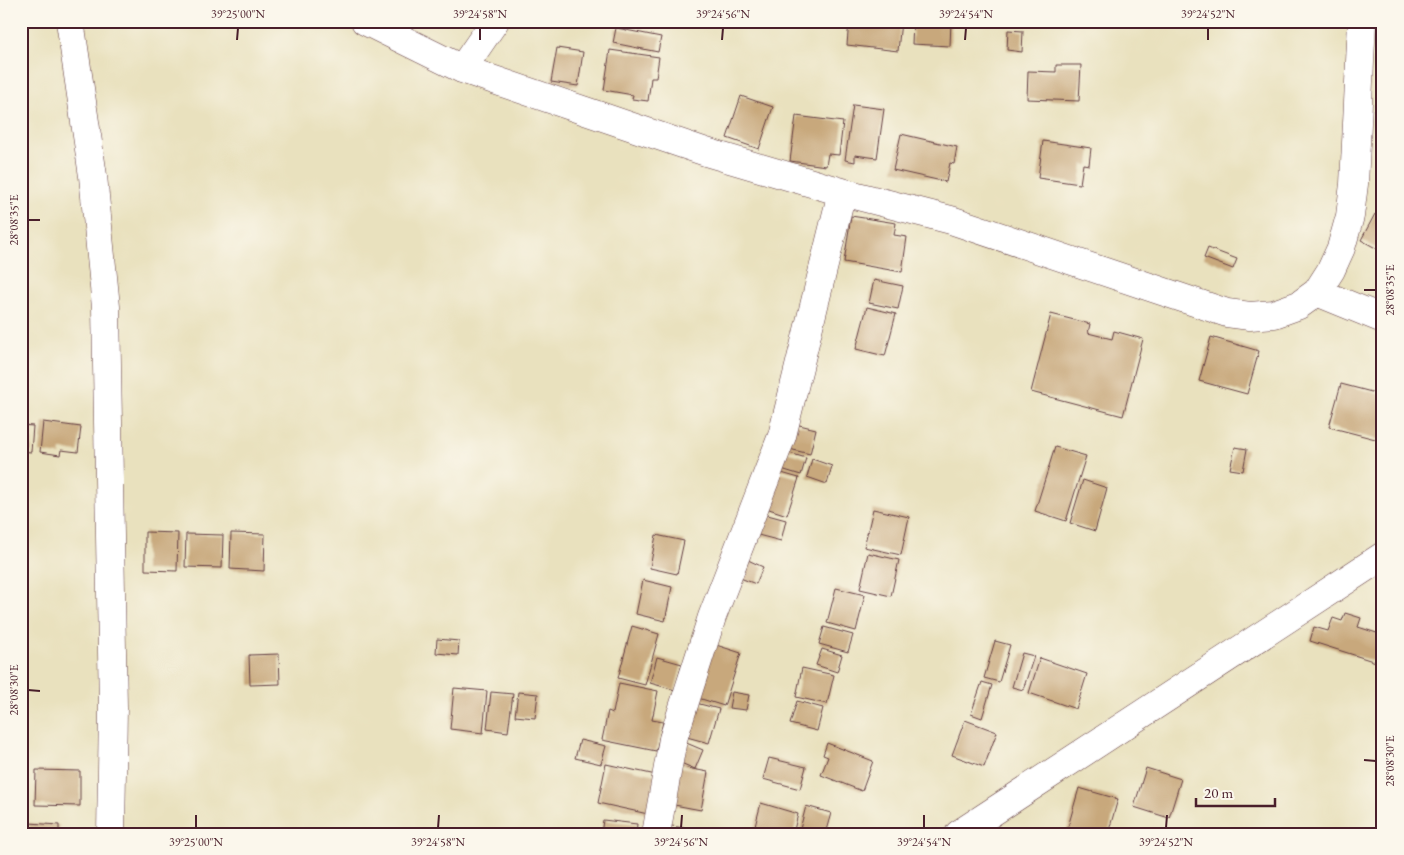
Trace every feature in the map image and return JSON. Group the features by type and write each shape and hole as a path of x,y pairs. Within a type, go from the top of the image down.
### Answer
{"street":[{"path":"70,21 93,176 106,307 114,708 111,834"},
{"path":"365,21 462,69 706,152 842,192 951,220 1227,313 1250,316 1274,314 1299,305 1317,292 1342,248 1350,216 1354,174 1362,21"},
{"path":"462,69 495,21"},
{"path":"656,834 673,739 712,617 782,436 842,192"},
{"path":"1317,292 1383,319"},
{"path":"959,834 1383,556"}],"building":[{"path":"849,21 901,21 898,51 847,45"},
{"path":"913,21 951,21 950,46 912,44"},
{"path":"1023,21 1036,21 1036,22 1023,25"},
{"path":"616,28 661,37 658,52 613,43"},
{"path":"1008,30 1023,31 1022,52 1007,50"},
{"path":"557,48 583,52 578,86 551,82"},
{"path":"610,50 659,57 656,78 651,78 648,101 632,99 633,95 604,90"},
{"path":"1056,65 1081,65 1079,101 1027,99 1028,71 1056,72"},
{"path":"741,96 773,107 759,149 727,138"},
{"path":"853,105 884,109 877,158 855,155 855,162 845,160"},
{"path":"796,116 843,122 839,155 828,154 826,166 790,161"},
{"path":"901,134 957,147 954,164 950,163 946,182 893,170"},
{"path":"1043,141 1091,148 1089,165 1083,164 1080,184 1038,178"},
{"path":"1375,214 1383,218 1383,252 1361,240"},
{"path":"851,216 896,223 894,235 907,237 902,272 844,262"},
{"path":"1208,248 1237,259 1233,269 1204,258"},
{"path":"874,280 903,286 898,309 869,303"},
{"path":"867,307 896,314 885,356 856,349"},
{"path":"1051,314 1090,324 1088,333 1112,339 1114,331 1143,339 1123,416 1031,392"},
{"path":"1211,337 1259,351 1247,394 1199,381"},
{"path":"1341,384 1383,395 1383,441 1329,427"},
{"path":"43,422 81,427 78,452 61,450 60,455 40,452"},
{"path":"791,423 816,429 810,454 785,448"},
{"path":"21,425 33,426 31,452 21,451"},
{"path":"1055,447 1086,456 1066,521 1035,511"},
{"path":"1235,447 1247,449 1243,471 1230,469"},
{"path":"783,451 806,458 801,475 778,468"},
{"path":"812,459 832,466 827,484 807,477"},
{"path":"778,472 799,478 787,515 766,508"},
{"path":"1083,480 1107,488 1095,531 1070,523"},
{"path":"873,509 909,517 901,555 864,547"},
{"path":"764,514 786,520 781,541 758,535"},
{"path":"145,532 178,533 177,571 145,570"},
{"path":"231,533 265,534 264,571 230,569"},
{"path":"186,534 223,535 222,568 185,567"},
{"path":"656,535 684,541 677,574 650,568"},
{"path":"868,553 899,560 891,596 860,589"},
{"path":"748,560 763,567 756,584 740,578"},
{"path":"643,580 672,587 665,621 636,614"},
{"path":"836,588 865,595 856,631 827,623"},
{"path":"1345,613 1361,618 1358,627 1383,635 1376,662 1310,641 1314,627 1328,631 1333,618 1342,621"},
{"path":"632,626 659,634 645,685 618,678"},
{"path":"824,627 853,635 848,652 819,644"},
{"path":"437,639 459,641 458,655 436,653"},
{"path":"995,641 1010,645 999,682 984,678"},
{"path":"713,644 741,653 724,706 695,697"},
{"path":"822,649 842,655 837,672 816,665"},
{"path":"1022,653 1034,656 1023,690 1012,687"},
{"path":"279,654 280,684 250,685 249,655"},
{"path":"657,657 682,664 675,690 650,683"},
{"path":"1040,658 1087,674 1076,709 1029,693"},
{"path":"802,668 834,675 827,704 796,697"},
{"path":"982,682 992,685 982,718 971,714"},
{"path":"619,683 658,691 652,720 663,722 656,751 602,740 608,711 613,713"},
{"path":"454,688 487,691 483,733 450,729"},
{"path":"491,692 513,694 508,732 487,729"},
{"path":"518,692 538,694 535,718 515,716"},
{"path":"732,692 749,695 746,710 729,708"},
{"path":"797,701 823,708 817,731 790,724"},
{"path":"692,702 719,709 709,743 683,736"},
{"path":"965,720 997,732 984,767 952,755"},
{"path":"580,740 606,746 601,764 575,758"},
{"path":"684,742 703,750 695,769 676,761"},
{"path":"827,743 873,761 862,791 821,775 828,757 823,755"},
{"path":"769,758 806,767 800,789 763,779"},
{"path":"606,764 656,775 648,814 598,803"},
{"path":"677,766 708,772 701,810 669,804"},
{"path":"1146,768 1181,779 1169,818 1134,807"},
{"path":"36,770 80,771 80,806 35,805"},
{"path":"1079,788 1118,799 1108,834 1066,834"},
{"path":"761,803 798,814 793,834 753,834"},
{"path":"806,806 831,813 825,834 799,833"},
{"path":"603,820 637,824 636,834 601,834"},
{"path":"21,821 25,822 24,834 21,834"},
{"path":"29,823 59,825 59,834 29,834"},
{"path":"666,825 696,830 696,834 664,834"}]}
